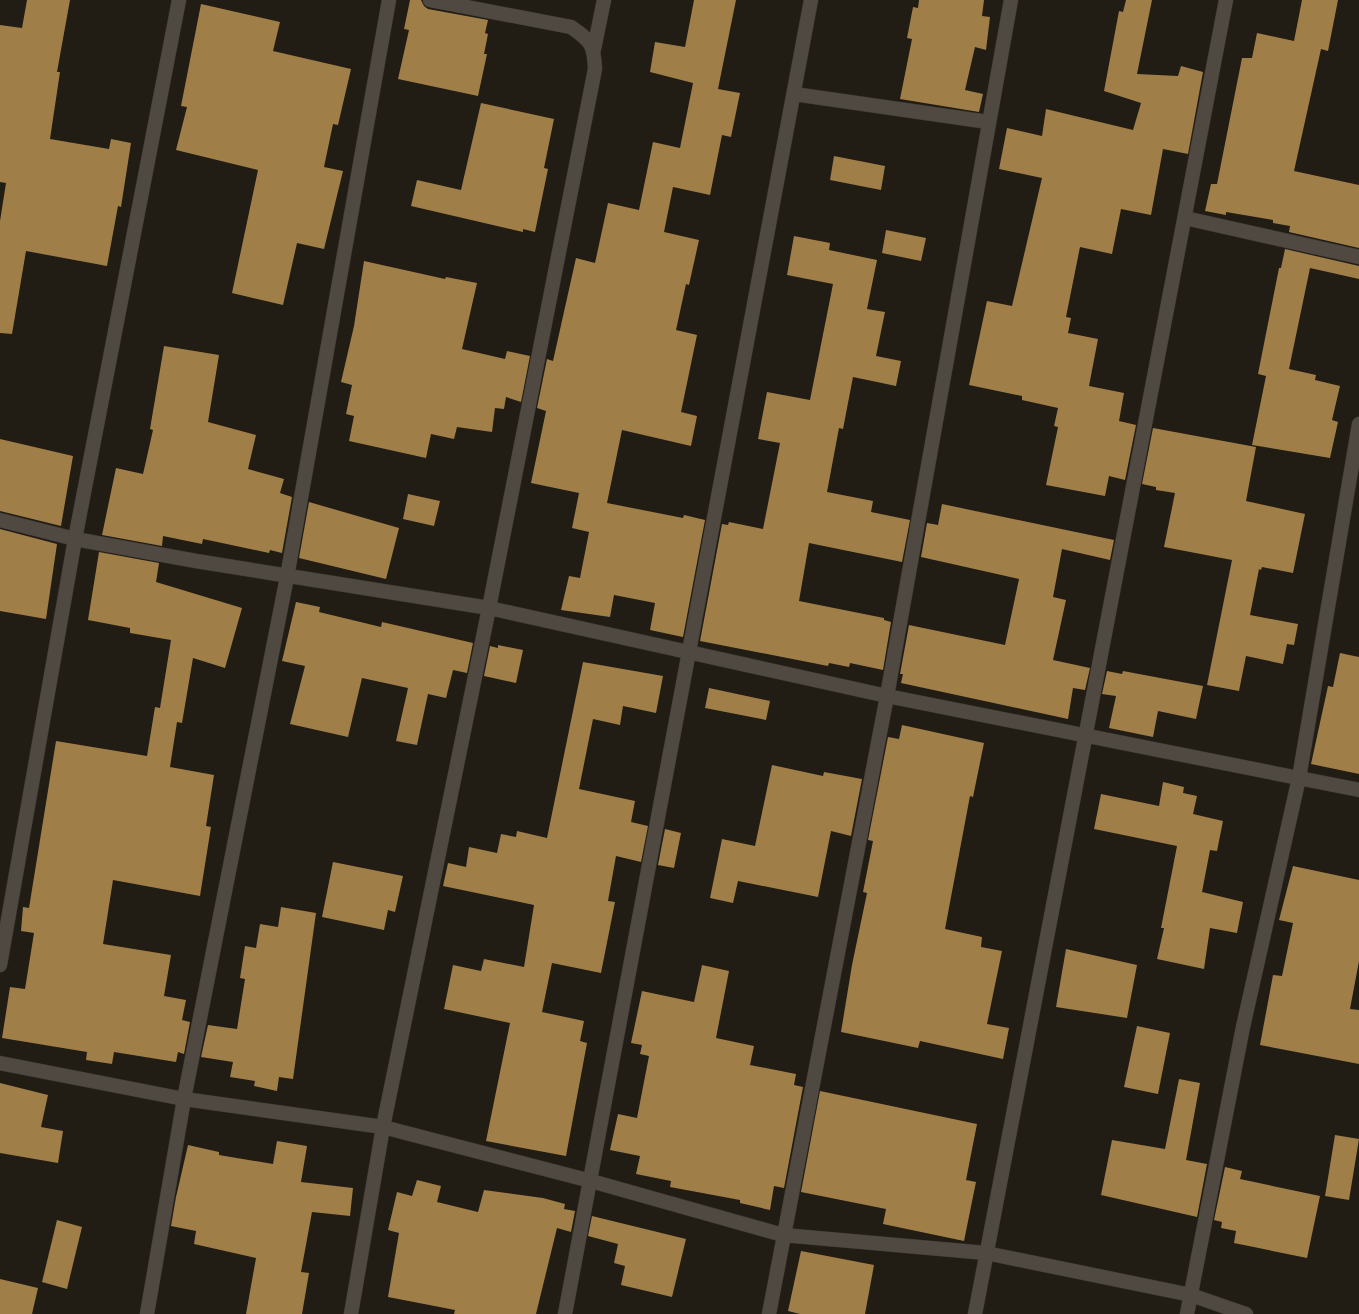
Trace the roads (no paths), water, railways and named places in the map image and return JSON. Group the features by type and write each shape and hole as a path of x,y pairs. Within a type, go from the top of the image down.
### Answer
{"street":[{"path":"0,965 76,539 179,0"},
{"path":"147,1314 184,1099 287,577 388,0"},
{"path":"430,0 571,27 584,36 594,49"},
{"path":"351,1314 383,1127 489,608 595,69 594,49 604,0"},
{"path":"565,1314 794,94 810,0"},
{"path":"769,1314 887,696 1011,0"},
{"path":"975,1314 1226,0"},
{"path":"794,94 988,122"},
{"path":"1185,218 1359,257"},
{"path":"1187,1314 1244,1027 1298,778 1359,424"},
{"path":"0,520 76,539 287,577 489,608 887,696 1359,790"},
{"path":"0,1063 184,1099 383,1127 591,1181 783,1235 986,1253 1191,1295 1246,1314"}]}
